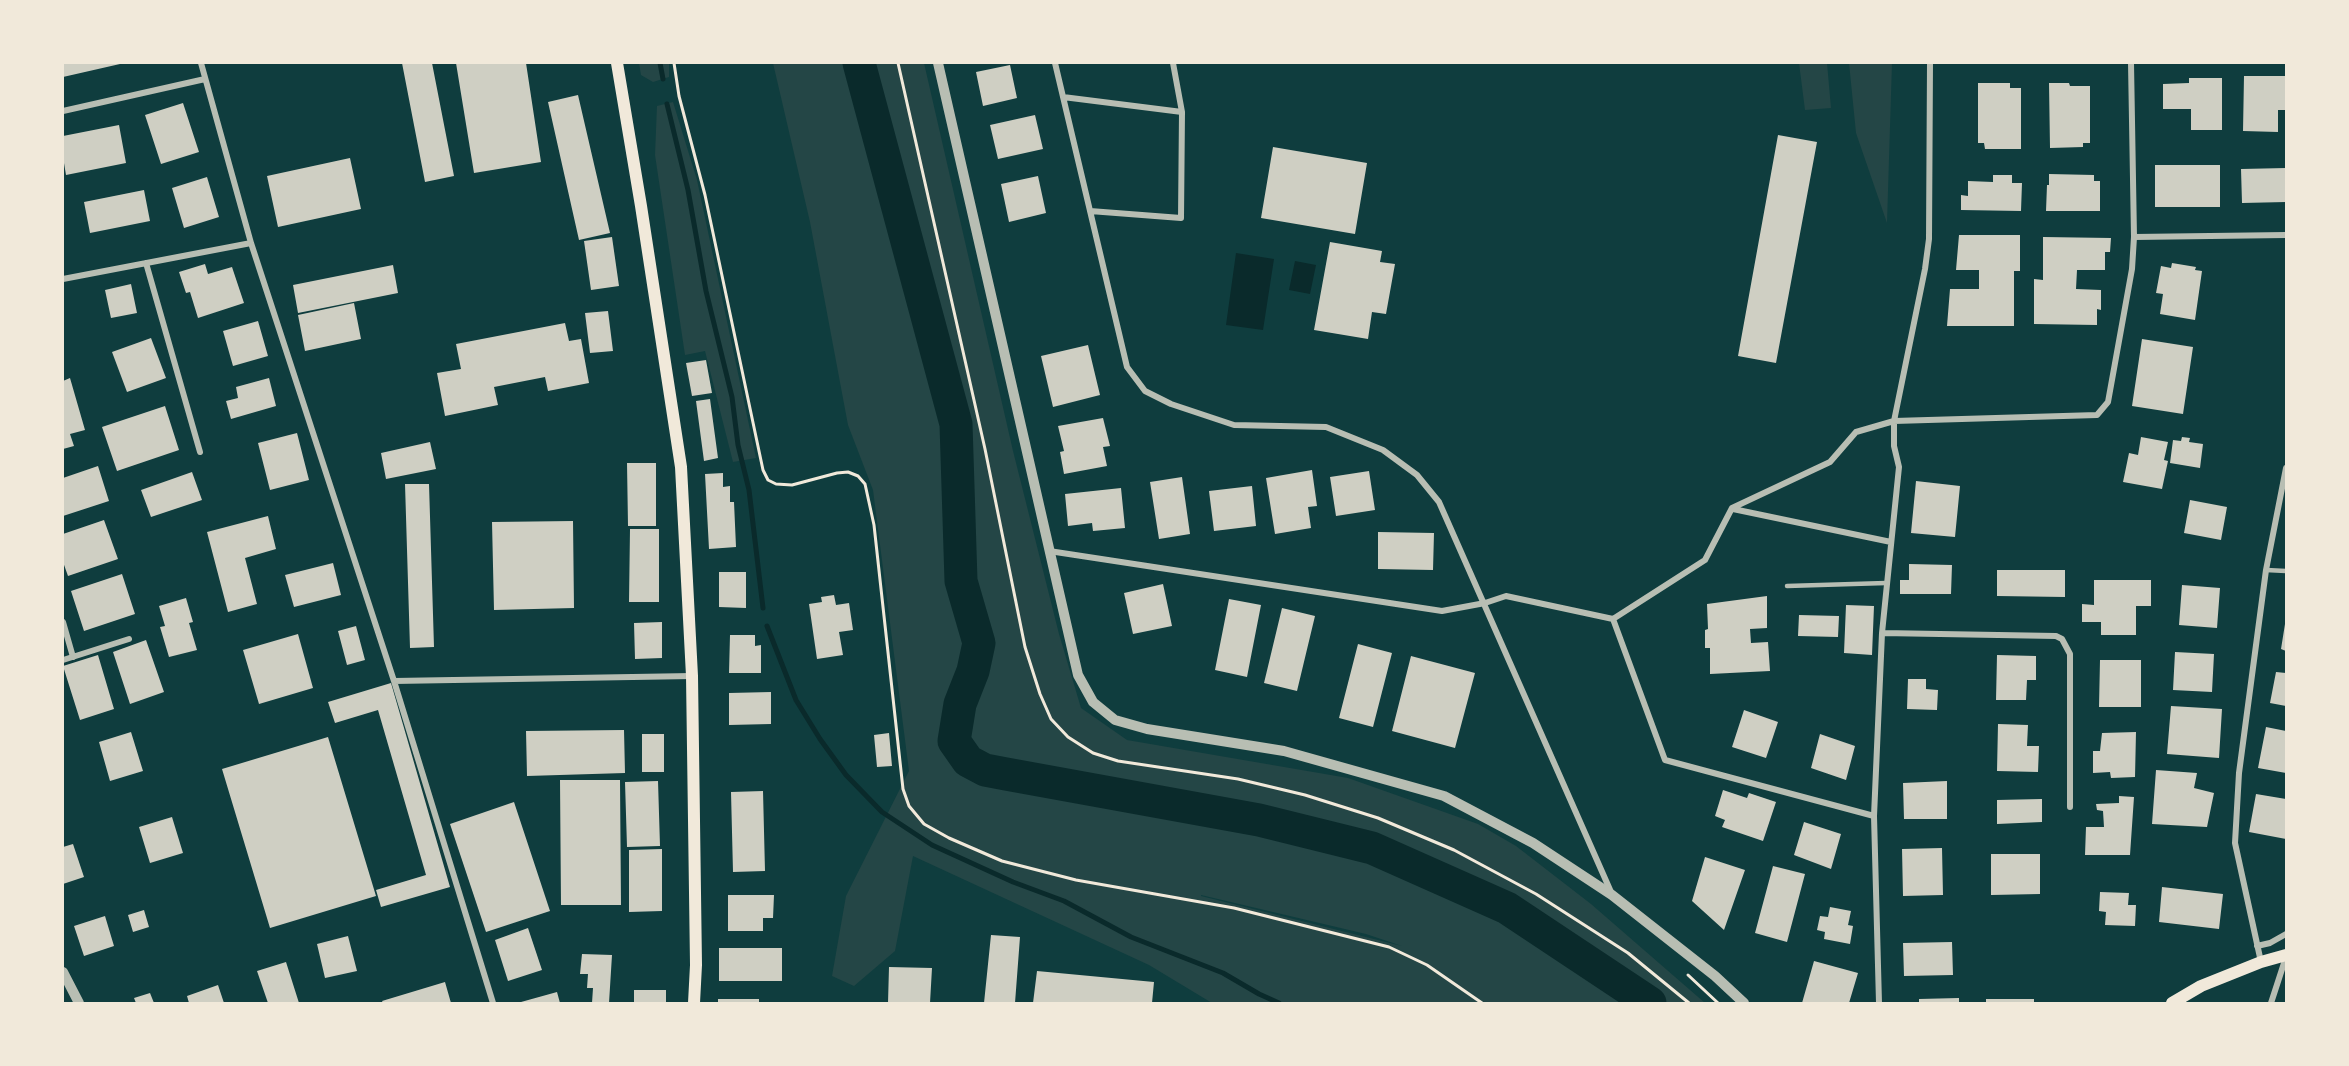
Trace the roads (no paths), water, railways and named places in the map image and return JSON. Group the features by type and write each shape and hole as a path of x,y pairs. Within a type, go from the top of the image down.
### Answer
{"main road":[{"path":"617,63 681,467 692,676 696,965 694,1003"},
{"path":"2172,1003 2201,986 2260,962 2286,956"}],"street":[{"path":"201,63 251,243 394,681 493,1003"},
{"path":"938,63 1078,675 1093,702 1115,720 1148,729 1284,751 1444,796 1533,843 1612,895 1715,976 1744,1003"},
{"path":"1055,63 1127,367 1146,391 1171,404 1234,425 1326,427 1383,450 1417,475 1439,502 1612,895"},
{"path":"1090,211 1181,218 1182,112 1173,63"},
{"path":"1879,1003 1874,816 1882,633 1899,467 1894,446 1894,421 1929,239 1930,63"},
{"path":"1049,551 1442,610 1485,603 1506,596 1613,619 1705,560 1732,508 1830,462 1856,432 1894,421 2097,415 2108,402 2132,269 2134,237 2132,63"},
{"path":"63,111 205,79"},
{"path":"1063,97 1182,112"},
{"path":"2134,237 2286,235"},
{"path":"63,279 251,243"},
{"path":"146,263 200,452"},
{"path":"2260,962 2235,843 2239,773 2266,570 2286,468"},
{"path":"1732,508 1891,542"},
{"path":"1613,619 1665,760 1874,816"},
{"path":"63,622 73,657"},
{"path":"1882,633 2056,636 2062,639 2070,654 2070,807"},
{"path":"63,660 129,639"},
{"path":"394,681 692,676"},
{"path":"2257,946 2270,943 2286,934"},
{"path":"2271,1003 2286,956"},
{"path":"63,972 79,1003"}],"lane":[{"path":"2266,570 2286,571"},
{"path":"1787,586 1886,583"}],"waterway":[{"path":"660,63 663,79"},
{"path":"859,63 956,424 961,581 979,643 973,671 960,704 954,741 968,761 985,770 1259,820 1372,848 1507,908 1650,1003"},
{"path":"667,104 688,190 706,291 732,397 738,445 749,490 763,608"},
{"path":"767,626 796,700 820,739 846,775 882,812 932,845 1013,882 1064,901 1131,937 1223,973 1279,1003"}]}
